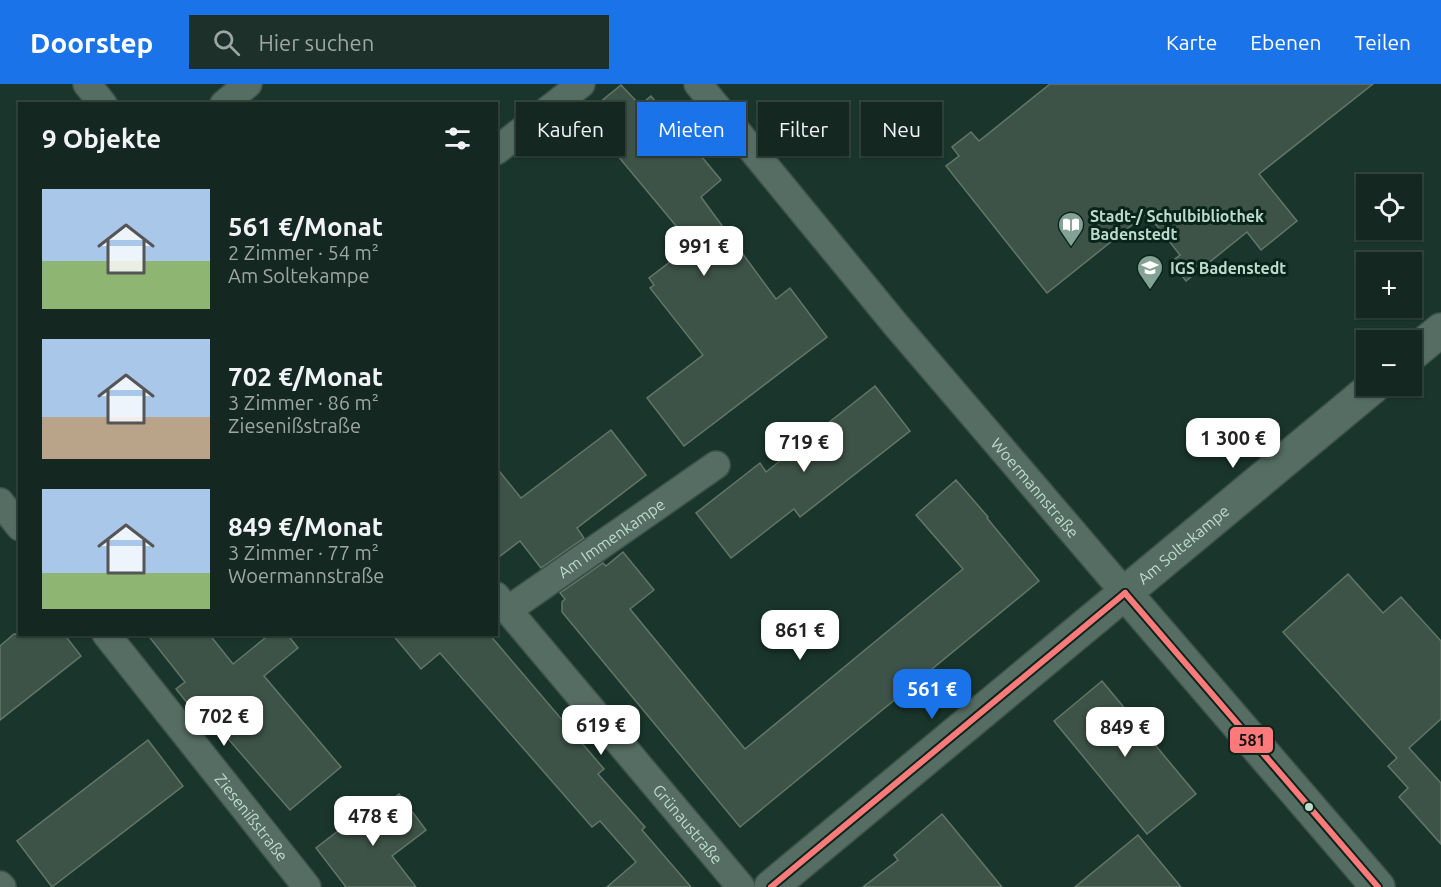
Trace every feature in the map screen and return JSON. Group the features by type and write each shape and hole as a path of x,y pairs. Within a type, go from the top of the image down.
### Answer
{"street":[{"path":"87,84 101,102"},
{"path":"226,102 248,84"},
{"path":"498,149 581,84"},
{"name":"Woermannstraße","path":"698,84 896,325 1378,887"},
{"path":"1422,346 1441,330"},
{"name":"Am Soltekampe","path":"771,887 1362,396"},
{"name":"Am Immenkampe","path":"502,603 716,465"},
{"path":"0,502 18,524"},
{"name":"Grünaustraße","path":"502,603 741,887"},
{"name":"Ziesenißstraße","path":"108,636 307,887"}],"building":[{"path":"1050,84 1373,84 1259,174 1297,221 1261,250 1247,232 1186,281 1171,262 1180,255 1147,213 1047,293 946,166 959,156 952,147 971,132 979,141"},
{"path":"621,85 637,102 637,156 701,156 721,180 701,197 776,299 790,288 827,337 684,446 647,398 703,355 650,288 654,285 649,278 692,245 618,156 625,156 625,102 600,102"},
{"path":"651,96 656,102 644,102"},
{"path":"875,386 910,431 800,517 794,509 731,558 696,513 760,463 766,472"},
{"path":"611,430 646,475 577,528 584,538 541,568 520,541 498,558 498,469 521,498"},
{"path":"956,480 1039,581 740,827 562,612 562,602 565,599 560,593 603,563 606,566 623,552 654,590 630,609 745,749 963,569 916,515"},
{"path":"1348,574 1383,613 1401,597 1441,641 1441,719 1409,748 1441,783 1441,844 1399,797 1408,788 1388,766 1397,758 1283,632"},
{"path":"14,634 18,636 66,636 81,656 0,720 0,646"},
{"path":"149,636 211,636 233,664 268,636 289,636 298,648 264,676 341,767 290,810 211,719 204,724 176,689 185,682"},
{"path":"394,636 491,636 604,769 598,774 645,827 642,830 691,887 607,887 636,862 600,821 592,827 440,653 421,669"},
{"path":"1102,681 1196,794 1147,834 1054,721"},
{"path":"148,740 183,786 52,887 17,841"},
{"path":"399,794 426,830 392,856 416,887 346,887 316,848 360,814 365,820"},
{"path":"942,814 1002,887 863,887 898,860 894,855"},
{"path":"1138,835 1181,887 1075,887"}],"transit line":[{"name":"581","path":"1125,593 1378,887"},
{"name":"581","path":"771,887 1125,593"}],"place":[{"name":"Stadt-/ Schulbibliothek Badenstedt","path":"1071,248"},
{"name":"IGS Badenstedt","path":"1150,291"}]}
